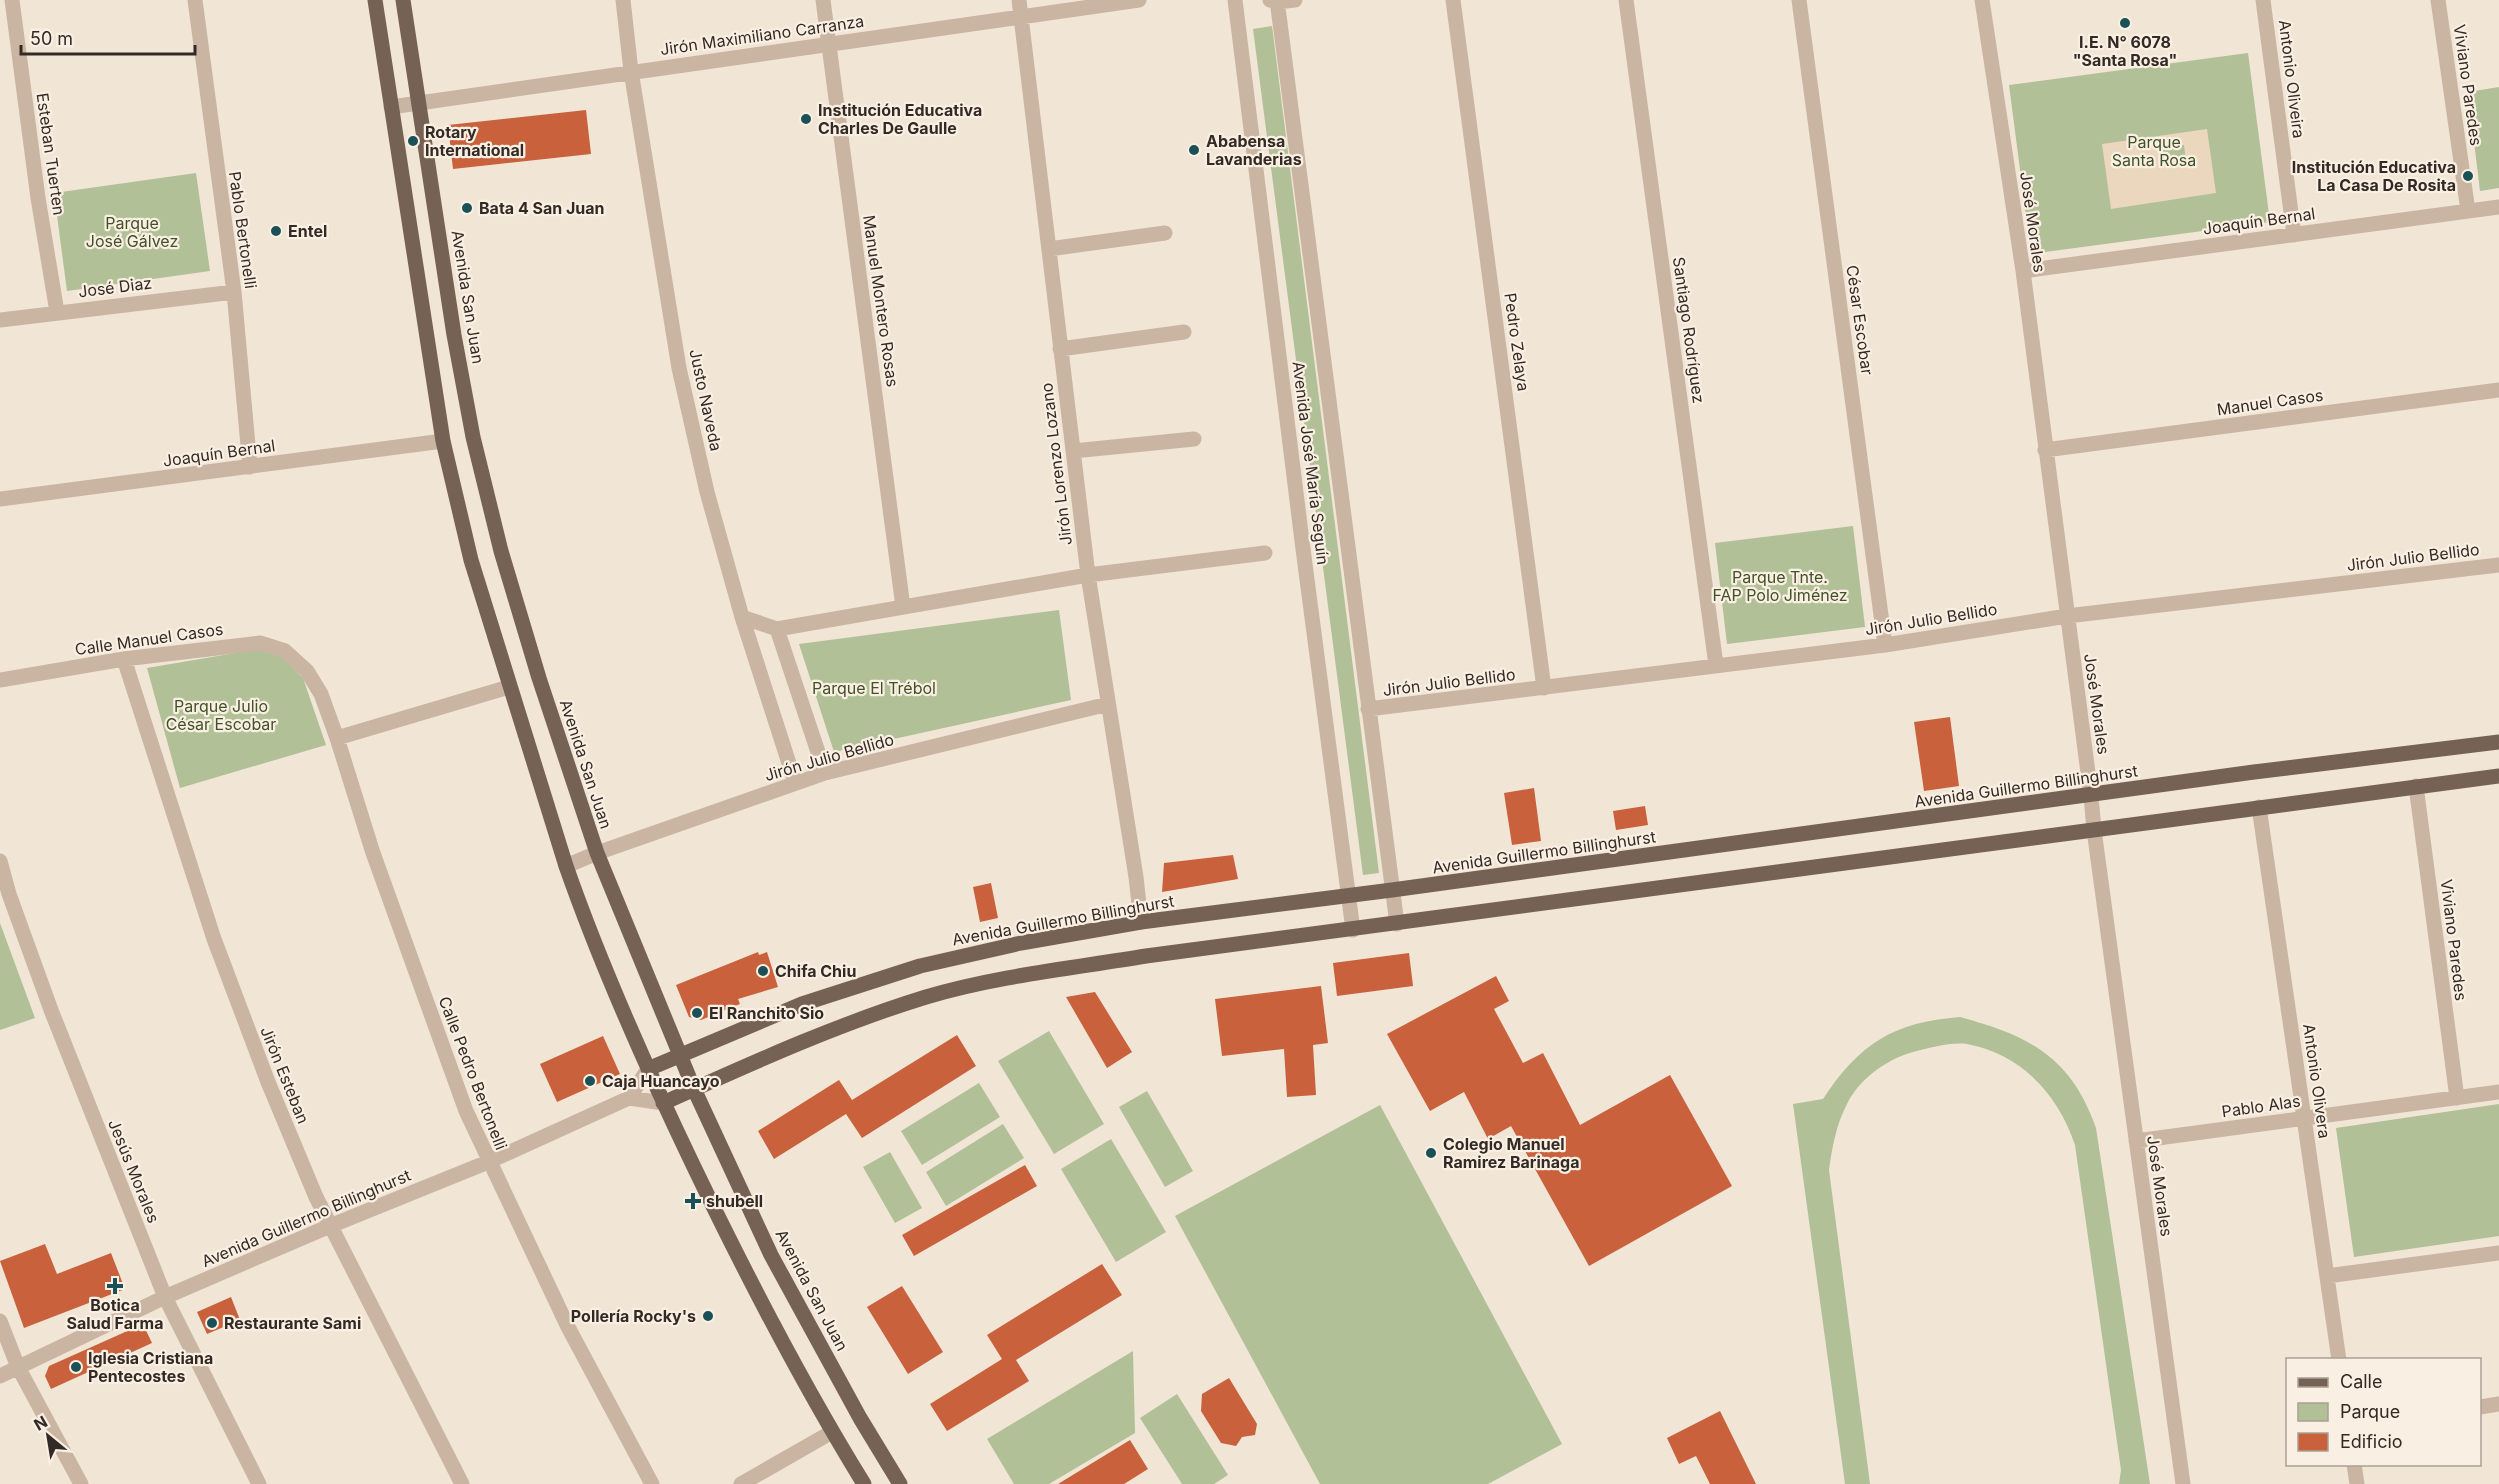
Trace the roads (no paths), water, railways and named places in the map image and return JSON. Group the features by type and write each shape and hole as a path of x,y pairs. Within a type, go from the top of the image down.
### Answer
{"main road":[{"path":"375,0 443,441 471,560 566,866 583,916 663,1103 744,1270 832,1432 864,1484"},
{"name":"Avenida San Juan","path":"403,0 421,103 454,335 473,437 501,551 539,678 597,853 694,1089 771,1255 860,1418 900,1484"},
{"name":"Avenida Guillermo Billinghurst","path":"648,1069 802,1004 920,966 1021,944 1141,922 2091,796 2254,772 2499,742"},
{"path":"663,1103 814,1036 928,997 1029,974 2499,776"}],"street":[{"name":"Esteban Tuerten","path":"12,0 38,198 57,312"},
{"name":"Pablo Bertonelli","path":"195,0 234,292 250,467"},
{"name":"Justo Naveda","path":"622,0 631,71 680,368 707,492 742,617 795,782"},
{"name":"Manuel Montero Rosas","path":"824,0 903,607"},
{"name":"Jirón Lorenzo Lozano","path":"1019,0 1088,575 1136,877 1141,922"},
{"name":"Jirón Maximiliano Carranza","path":"391,107 1139,0"},
{"name":"Avenida José María Seguín","path":"1235,0 1353,930"},
{"path":"1274,1 1295,0"},
{"name":"Pedro Zelaya","path":"1453,0 1544,688"},
{"name":"Santiago Rodríguez","path":"1626,0 1716,664"},
{"name":"César Escobar","path":"1799,0 1885,645"},
{"name":"José Morales","path":"1982,0 2023,271 2094,830 2183,1484"},
{"name":"Antonio Oliveira","path":"2263,0 2294,235"},
{"name":"Viviano Paredes","path":"2438,0 2468,212"},
{"name":"Avenida José María Seguín","path":"1274,1 1397,924"},
{"name":"Joaquín Bernal","path":"2023,271 2499,207"},
{"path":"1049,249 1165,233"},
{"name":"José Diaz","path":"0,320 234,292"},
{"path":"1060,348 1184,332"},
{"name":"Manuel Casos","path":"2045,450 2499,390"},
{"path":"1073,451 1194,439"},
{"name":"Joaquín Bernal","path":"0,499 443,441"},
{"path":"742,617 777,629 1088,575 1265,553"},
{"name":"Jirón Julio Bellido","path":"1368,709 1716,664 1885,645 2067,616 2499,565"},
{"path":"777,629 825,773"},
{"name":"Calle Manuel Casos","path":"0,680 124,658 260,643 285,651 298,661"},
{"name":"Jirón Esteban","path":"124,658 214,939 268,1082 330,1226 462,1484"},
{"name":"Calle Pedro Bertonelli","path":"298,661 314,680 337,738 411,963 466,1111 488,1162 568,1327 652,1484"},
{"path":"337,738 509,687"},
{"name":"Jirón Julio Bellido","path":"566,866 825,773 1108,704"},
{"name":"Viviano Paredes","path":"2416,786 2457,1098"},
{"name":"Antonio Olivera","path":"2259,807 2339,1358"},
{"name":"Jesús Morales","path":"0,861 5,895 165,1297 260,1484"},
{"path":"648,1069 629,1098 663,1103"},
{"name":"Pablo Alas","path":"2136,1141 2499,1092"},
{"name":"Avenida Guillermo Billinghurst","path":"0,1376 165,1297 330,1226 488,1162 629,1098"},
{"path":"2327,1276 2499,1253"},
{"path":"0,1321 18,1367 81,1484"},
{"path":"2481,1407 2499,1404"},
{"path":"741,1484 832,1432"},
{"path":"2354,1466 2357,1484"}],"place":[{"name":"I.E. N° 6078 \"Santa Rosa\"","path":"2125,23"},
{"name":"Institución Educativa Charles De Gaulle","path":"806,119"},
{"name":"Rotary International","path":"413,141"},
{"name":"Ababensa Lavanderias","path":"1194,150"},
{"name":"Institución Educativa La Casa De Rosita","path":"2468,176"},
{"name":"Bata 4 San Juan","path":"467,208"},
{"name":"Entel","path":"276,231"},
{"name":"Chifa Chiu","path":"763,971"},
{"name":"El Ranchito Sio","path":"697,1013"},
{"name":"Caja Huancayo","path":"590,1081"},
{"name":"Colegio Manuel Ramirez Barinaga","path":"1431,1153"},
{"name":"shubell","path":"693,1201"},
{"name":"Botica Salud Farma","path":"115,1286"},
{"name":"Pollería Rocky's","path":"708,1316"},
{"name":"Restaurante Sami","path":"212,1323"},
{"name":"Iglesia Cristiana Pentecostes","path":"76,1367"}],"park label":[{"name":"Parque Santa Rosa","path":"2154,151"},
{"name":"Parque José Gálvez","path":"132,232"},
{"name":"Parque Tnte. FAP Polo Jiménez","path":"1780,586"},
{"name":"Parque El Trébol","path":"874,688"},
{"name":"Parque Julio César Escobar","path":"221,715"}]}
